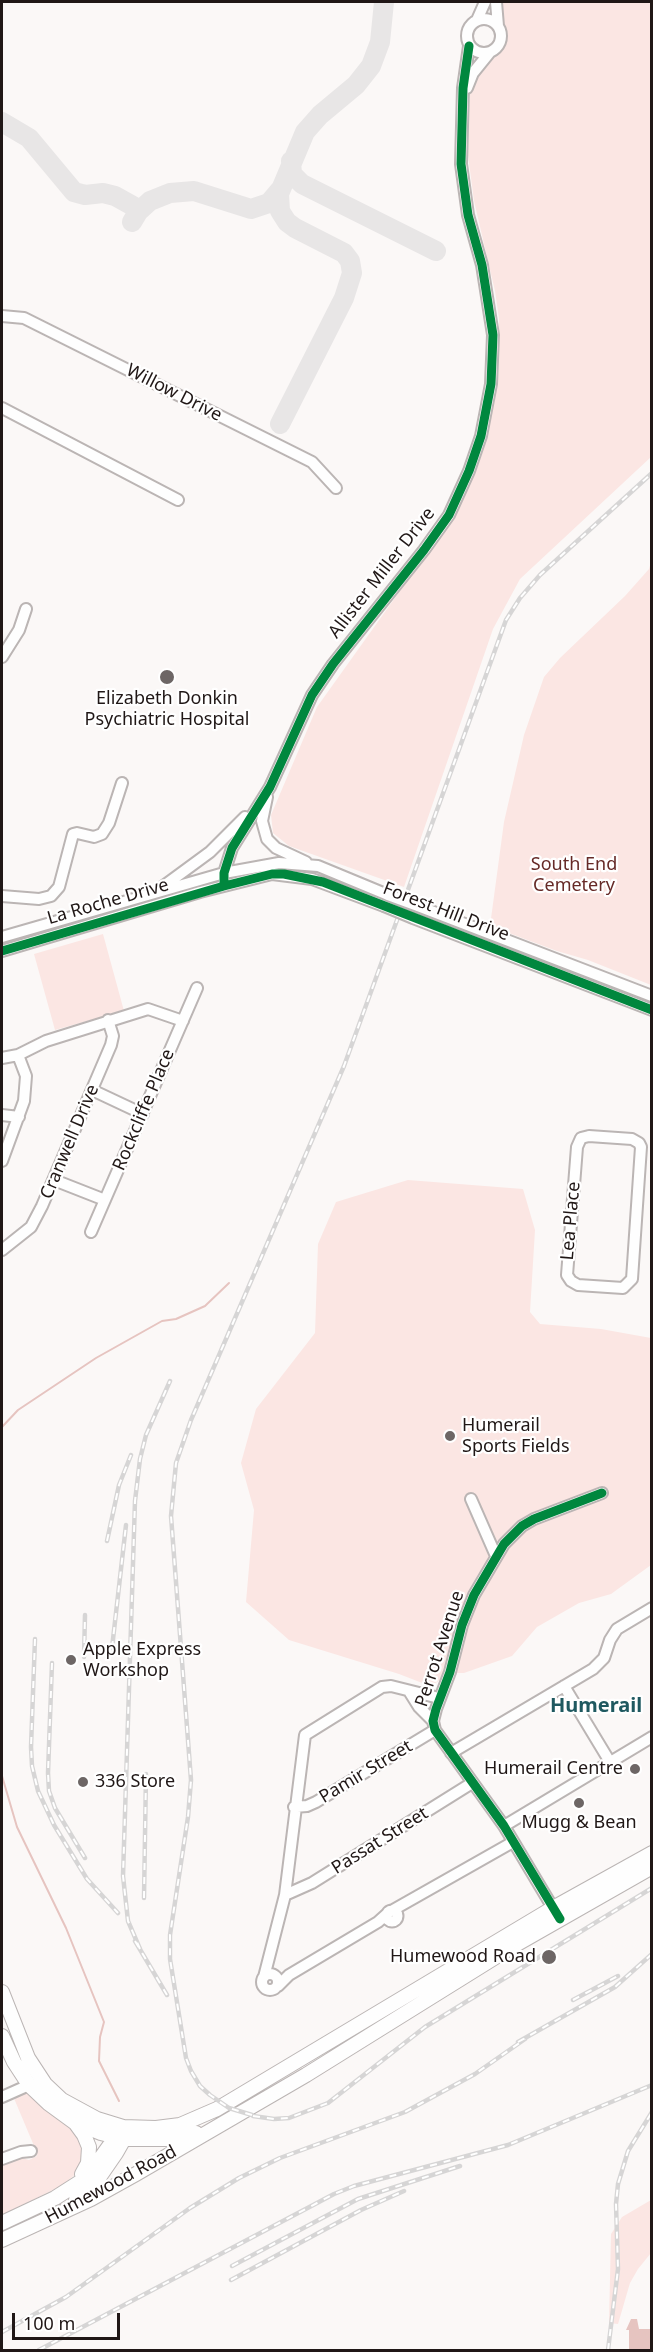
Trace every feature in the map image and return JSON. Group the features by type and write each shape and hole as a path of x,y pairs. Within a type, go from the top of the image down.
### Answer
{"main road":[{"name":"Humewood Road","path":"2,2240 100,2194 234,2117 651,1853"},
{"name":"Humewood Road","path":"121,2134 180,2125 210,2112 557,1913 651,1867"},
{"path":"2,1992 28,2058 45,2084 77,2110 121,2134"},
{"path":"2,2036 14,2062 29,2085 48,2103 74,2122 87,2141 89,2157 87,2168 72,2188"},
{"path":"74,2122 121,2134 173,2139 234,2117"},
{"path":"72,2188 87,2176 121,2134"},
{"path":"48,2220 90,2188 121,2134"},
{"name":"Humewood Road","path":"2,2223 72,2188"}],"street":[{"path":"485,2 477,20 467,32 469,46 478,53 490,52 500,41 496,2"},
{"path":"477,20 491,20 498,26"},
{"name":"Allister Miller Drive","path":"224,886 224,873 232,848 269,789 312,695 333,664 424,550 448,515 469,471 481,436 491,384 493,335 489,304 465,193 460,150 469,46"},
{"name":"Allister Miller Drive","path":"462,109 474,73 490,52"},
{"name":"Willow Drive","path":"2,316 24,318 312,462 336,488"},
{"path":"2,408 178,500"},
{"path":"2,657 19,630 26,609"},
{"path":"2,896 39,899 51,896 59,887 73,834 97,837 106,828 123,783"},
{"path":"269,789 262,821 267,838 281,850 318,866"},
{"path":"153,893 210,852 269,789"},
{"name":"Forest Hill Drive","path":"224,873 279,863 318,866 651,996"},
{"name":"La Roche Drive","path":"2,937 224,873"},
{"name":"Forest Hill Drive","path":"224,886 272,874 296,875 323,882 651,1010"},
{"name":"La Roche Drive","path":"2,951 224,886"},
{"name":"Rockcliffe Place","path":"91,1232 197,988"},
{"path":"2,1058 18,1055 46,1041 108,1020 148,1009 183,1021"},
{"name":"Cranwell Drive","path":"2,1250 31,1227 54,1180 112,1041 108,1020"},
{"path":"2,1161 24,1101 26,1076 18,1055"},
{"path":"92,1090 143,1114"},
{"path":"2,1115 19,1117"},
{"name":"Lea Place","path":"589,1136 632,1139 639,1143 646,1167 630,1283 618,1289 574,1283 568,1279 567,1271 578,1141 581,1137 589,1136"},
{"path":"54,1180 105,1200"},
{"name":"Perrot Avenue","path":"434,1725 439,1698 450,1672 462,1625 474,1595 496,1556 512,1534 522,1526 556,1510 602,1493"},
{"path":"471,1499 496,1556"},
{"path":"451,1753 600,1663 617,1629 651,1608"},
{"path":"439,1698 391,1686 378,1688 305,1735 294,1807 285,1895 269,1957 273,1979 289,1976 513,1842"},
{"path":"564,1686 610,1762"},
{"name":"Perrot Avenue","path":"409,1691 504,1826 557,1913"},
{"name":"Pamir Street","path":"294,1807 307,1806 316,1802 434,1725"},
{"path":"504,1826 651,1737"},
{"name":"Passat Street","path":"285,1895 303,1888 472,1783"},
{"path":"2,2097 29,2085"},
{"path":"2,2159 31,2151"}],"green space":[{"path":"500,2 651,2 651,457 520,579 493,629 404,887 289,846 273,833 271,815 317,707 452,518 486,439 498,377 499,319 495,291 474,201 466,140 470,95 474,82 481,69 504,42 505,33 502,26"},
{"name":"South End Cemetery","path":"651,562 652,985 490,926 504,822 524,735 544,677 560,658 625,596 649,569"},
{"path":"103,934 124,1011 55,1030 34,954"},
{"name":"Humerail Sports Fields","path":"408,1180 523,1189 535,1230 530,1312 540,1324 601,1329 651,1338 651,1565 611,1594 579,1603 537,1627 512,1656 464,1673 453,1673 430,1686 289,1640 246,1602 254,1510 241,1463 256,1409 315,1333 318,1244 336,1202"},
{"path":"28,2092 75,2127 84,2153 77,2173 61,2186 2,2215 2,2163 19,2157 29,2160 37,2156 13,2096"},
{"path":"651,2200 651,2253 630,2283 618,2324 609,2323 611,2234 622,2217"}],"shaded area":[{"path":"631,2319 637,2319 639,2329 651,2329 651,2350 629,2350 629,2330 626,2330"}],"waterway":[{"path":"2,1427 18,1410 96,1358 162,1321 176,1319 205,1306 229,1283"},
{"path":"2,1776 17,1827 66,1928 104,2022 100,2037 99,2061 119,2101"}],"taxiway":[{"path":"280,424 344,298 352,273 350,261 344,253 287,222 280,211 279,194 305,132 320,115 356,85 371,66 380,42 384,2"},
{"path":"2,122 29,138 74,192 85,195 103,193 115,196 133,206 136,211 135,217"},
{"path":"291,161 292,174 302,184 436,251"},
{"path":"132,222 138,212 150,201 170,193 194,191 251,209 269,203 280,190"}],"railway":[{"path":"252,2115 229,2108 210,2095 200,2086 191,2071 186,2058 170,1959 170,1935 188,1817 191,1780 171,1516 176,1463 191,1420 344,1066 506,620 520,598 540,575 652,473"},
{"path":"140,1949 128,1921 123,1876 135,1501 140,1459 146,1435 170,1381"},
{"path":"107,1541 119,1485 131,1455"},
{"path":"112,1648 126,1525"},
{"path":"84,1657 85,1615"},
{"path":"35,1639 31,1747 32,1766 38,1791 54,1825 87,1879 118,1913"},
{"path":"52,1663 49,1791 55,1808 85,1858"},
{"path":"144,1898 146,1774"},
{"path":"253,2116 274,2119 289,2118 328,2103 425,2027 652,1888"},
{"path":"135,1941 167,1995"},
{"path":"518,2042 615,1987 652,1954"},
{"path":"573,2000 618,1976"},
{"path":"2,2332 66,2297 190,2208 239,2178 280,2158 405,2112 475,2074 525,2039"},
{"path":"39,2350 334,2194 354,2186 508,2145 652,2085"},
{"path":"608,2350 618,2269 616,2204 618,2184 628,2151 652,2112"},
{"path":"232,2266 358,2199 460,2166"},
{"path":"231,2280 361,2210 404,2191"}],"cycle path":[{"path":"224,886 224,873 232,848 270,787 312,695 333,664 449,515 469,471 481,436 491,384 493,335 482,265 468,215 461,164 463,88 469,46"},
{"path":"2,951 224,886 272,874 284,874 323,882 652,1010"},
{"path":"560,1919 504,1826 435,1730 433,1721 450,1672 462,1625 474,1595 504,1544 522,1526 534,1519 602,1493"}],"place":[{"name":"Elizabeth Donkin Psychiatric Hospital","path":"167,677"},
{"name":"Humerail Sports Fields","path":"450,1436"},
{"name":"Apple Express Workshop","path":"71,1660"},
{"name":"Humerail Centre","path":"635,1769"},
{"name":"336 Store","path":"83,1782"},
{"name":"Mugg & Bean","path":"579,1803"},
{"name":"Humewood Road","path":"549,1957"}],"district":[{"name":"Humerail","path":"596,1706"}]}
